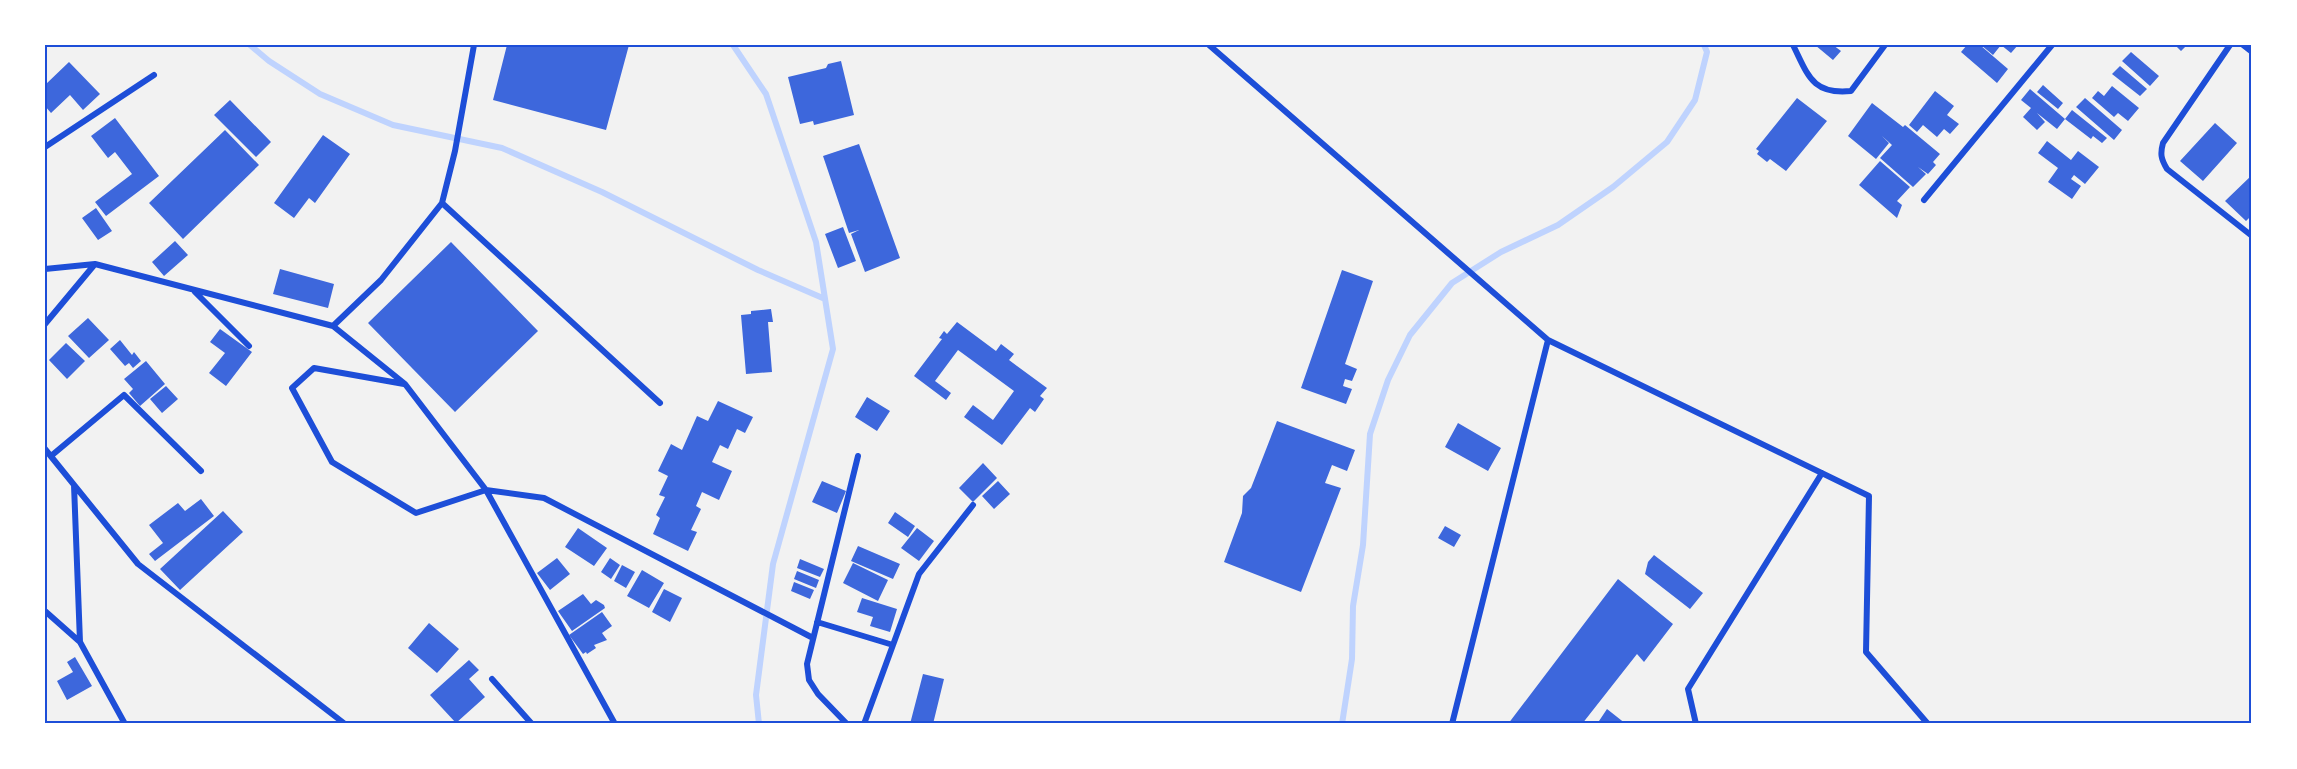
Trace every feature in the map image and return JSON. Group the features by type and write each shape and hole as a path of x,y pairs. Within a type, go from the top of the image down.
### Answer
{"street":[{"path":"333,326 381,279 442,203 455,151 474,45"},
{"path":"1209,45 1548,340 1869,496 1866,652 1928,724"},
{"path":"1793,45 1810,80 1825,89 1837,92 1851,91 1885,45"},
{"path":"1924,200 2052,45"},
{"path":"2230,45 2163,143 2160,153 2161,161 2167,169 2252,236"},
{"path":"2243,45 2252,52"},
{"path":"45,147 154,75"},
{"path":"442,203 660,403"},
{"path":"45,324 95,264"},
{"path":"45,269 95,264 333,326 405,384 486,490 615,724"},
{"path":"194,291 249,346"},
{"path":"1452,724 1548,340"},
{"path":"405,384 314,368 292,388 332,462 416,513 486,490 544,498 813,638"},
{"path":"51,456 124,396 201,471"},
{"path":"45,449 138,564 345,724"},
{"path":"847,724 818,694 809,680 807,664 858,456"},
{"path":"1696,724 1688,689 1822,473"},
{"path":"74,485 80,642"},
{"path":"864,724 919,574 973,506"},
{"path":"45,611 80,642 125,724"},
{"path":"817,622 893,645"},
{"path":"492,679 532,724"}],"building":[{"path":"507,45 629,45 606,130 493,100"},
{"path":"1815,45 1833,45 1841,51 1833,60"},
{"path":"1967,45 1980,45 2008,69 1997,83 1961,52"},
{"path":"1981,45 2001,45 1993,55"},
{"path":"2001,45 2018,45 2011,53"},
{"path":"2175,45 2187,45 2181,51"},
{"path":"2131,52 2159,76 2150,86 2122,61"},
{"path":"841,61 854,115 814,125 813,121 800,124 788,77 826,68 828,64"},
{"path":"69,62 100,94 83,110 70,95 51,113 45,106 45,85"},
{"path":"2120,66 2147,89 2140,96 2112,74"},
{"path":"2043,85 2063,103 2058,109 2037,92"},
{"path":"2112,86 2139,108 2128,121 2118,113 2114,117 2092,98 2098,91 2104,96"},
{"path":"2030,89 2065,119 2057,129 2037,113 2045,122 2037,130 2023,117 2031,108 2021,100"},
{"path":"1935,91 1954,106 1947,115 1959,124 1950,134 1944,129 1937,137 1923,125 1917,132 1909,125"},
{"path":"1797,98 1827,121 1786,171 1770,159 1767,162 1757,154 1759,151 1756,149"},
{"path":"2085,98 2122,130 2114,140 2076,107"},
{"path":"230,100 271,142 256,157 214,115"},
{"path":"1872,103 1903,127 1905,125 1940,154 1933,162 1936,165 1928,174 1918,167 1926,174 1913,187 1880,158 1892,145 1882,136 1889,143 1876,159 1848,136"},
{"path":"2072,110 2107,138 2102,143 2093,136 2091,139 2065,119"},
{"path":"115,118 159,176 106,216 95,202 132,174 115,152 108,158 91,136"},
{"path":"2215,123 2237,143 2203,181 2180,161"},
{"path":"225,130 259,165 183,239 149,203"},
{"path":"323,135 350,154 315,203 309,198 294,218 274,203"},
{"path":"2047,141 2071,160 2078,151 2099,167 2085,184 2074,175 2071,179 2081,186 2072,199 2048,182 2058,168 2038,153"},
{"path":"859,144 900,258 865,272 851,234 859,230 849,233 823,156"},
{"path":"1880,161 1910,187 1897,201 1902,205 1897,218 1859,185"},
{"path":"2252,175 2252,215 2246,221 2225,201"},
{"path":"96,208 112,231 98,240 82,218"},
{"path":"843,227 856,261 838,268 825,234"},
{"path":"175,241 188,255 164,276 152,262"},
{"path":"451,242 538,331 455,412 368,323"},
{"path":"280,269 334,284 328,308 273,294"},
{"path":"1342,270 1373,281 1345,364 1357,369 1352,381 1345,379 1343,386 1352,389 1346,404 1301,388"},
{"path":"771,309 773,322 768,322 772,372 746,374 741,315 751,314 751,311"},
{"path":"88,318 109,340 89,358 68,336"},
{"path":"957,322 996,351 1001,344 1014,354 1009,360 1047,388 1040,396 1044,399 1035,412 1030,408 1002,445 964,417 973,405 993,420 1014,391 958,350 935,381 951,393 946,400 914,376 942,339 939,338 944,331 947,334"},
{"path":"220,329 252,352 226,386 209,373 225,353 210,342"},
{"path":"120,340 132,355 134,352 141,361 133,368 129,363 125,366 110,349"},
{"path":"66,343 85,361 67,379 49,360"},
{"path":"146,361 165,384 140,406 129,393 133,389 124,379"},
{"path":"166,386 178,399 162,413 150,399"},
{"path":"867,397 890,411 877,431 855,417"},
{"path":"718,401 753,417 745,433 737,429 728,449 720,445 712,462 732,471 719,500 702,492 696,506 701,509 691,530 697,532 688,551 653,534 660,518 656,515 665,497 659,495 668,476 658,471 671,444 682,450 697,416 708,421"},
{"path":"1277,421 1355,450 1347,471 1332,465 1325,483 1341,488 1301,592 1224,562 1242,513 1243,496 1251,488"},
{"path":"1458,423 1501,448 1488,471 1445,447"},
{"path":"983,463 997,478 973,502 959,488"},
{"path":"822,481 846,491 837,513 812,502"},
{"path":"998,481 1010,494 994,509 982,496"},
{"path":"201,499 214,516 155,561 149,554 163,543 149,525 178,503 185,511"},
{"path":"223,511 243,532 180,590 160,569"},
{"path":"895,512 915,526 908,537 888,523"},
{"path":"1445,526 1461,535 1454,547 1438,538"},
{"path":"578,528 607,548 594,566 565,547"},
{"path":"917,528 934,541 919,561 901,548"},
{"path":"858,546 900,564 893,579 851,561"},
{"path":"1654,555 1703,593 1690,609 1645,574 1648,562"},
{"path":"557,558 570,574 550,590 537,573"},
{"path":"610,558 620,565 611,579 601,572"},
{"path":"800,559 824,569 820,577 797,568"},
{"path":"853,563 888,580 878,601 843,583"},
{"path":"622,565 635,572 626,588 614,581"},
{"path":"642,570 664,583 649,608 627,596"},
{"path":"797,571 819,580 816,588 794,579"},
{"path":"1618,579 1673,624 1644,662 1637,654 1582,724 1508,724"},
{"path":"794,582 814,590 810,599 791,591"},
{"path":"664,589 682,598 670,622 652,612"},
{"path":"583,594 591,604 596,600 605,608 572,631 558,611"},
{"path":"862,598 897,609 890,632 870,626 873,617 857,612"},
{"path":"602,612 612,626 602,633 607,640 594,645 596,648 583,654 569,635"},
{"path":"429,623 459,649 437,673 408,648"},
{"path":"75,657 92,686 67,700 57,681 73,672 67,662"},
{"path":"469,660 479,670 469,679 485,697 456,723 430,695"},
{"path":"923,674 944,679 933,724 910,724"},
{"path":"1607,709 1626,724 1597,724"}],"waterway":[{"path":"250,45 269,61 320,94 393,125 502,148 602,192 758,270 825,299"},
{"path":"733,45 766,94 816,242 833,349 773,564 756,695 759,724"},
{"path":"1342,724 1352,659 1353,606 1363,545 1370,434 1388,380 1410,335 1452,283 1501,252 1558,225 1613,187 1667,142 1695,100 1707,52 1704,45"}]}
